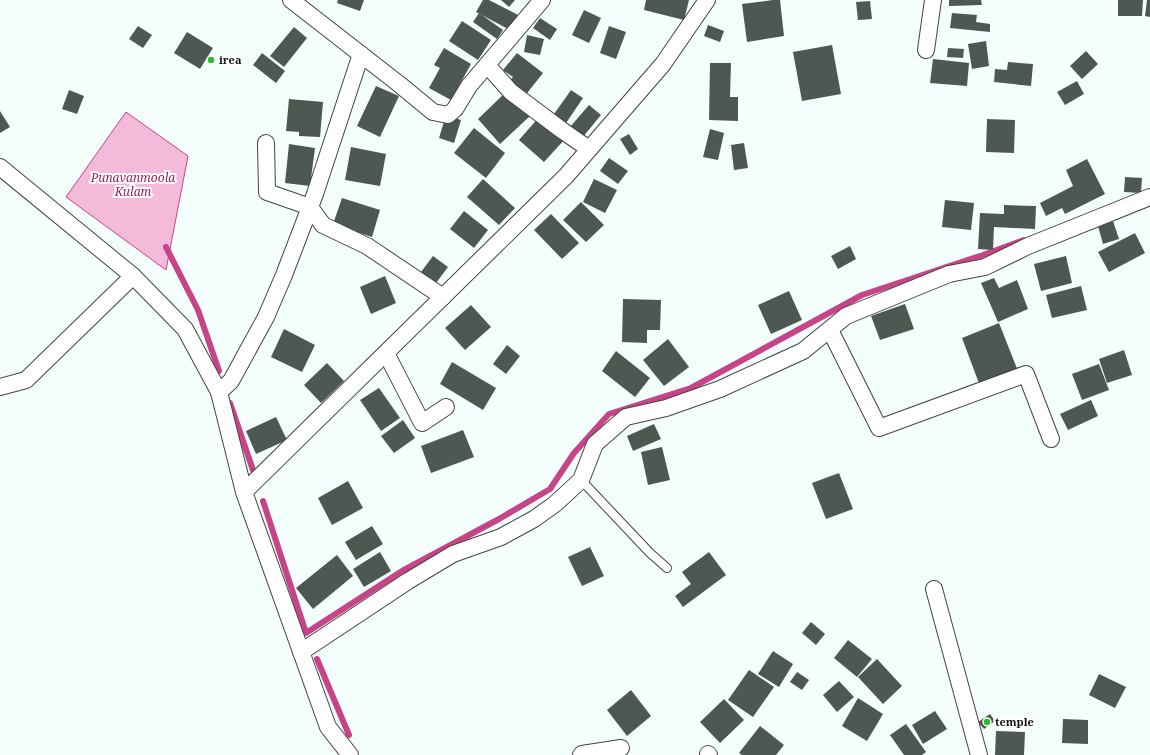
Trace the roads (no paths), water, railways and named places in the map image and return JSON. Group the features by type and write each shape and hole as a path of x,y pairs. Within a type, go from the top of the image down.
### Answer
{"street":[{"path":"291,0 433,112 448,115 455,109 469,86 486,65 542,0"},
{"path":"244,492 566,176 663,64 707,0"},
{"path":"926,50 933,0"},
{"path":"219,392 231,381 266,317 284,275 310,207 361,54"},
{"path":"486,65 511,92 563,131 590,149"},
{"path":"266,142 267,192 310,207 323,225 367,246 443,297"},
{"path":"0,167 133,276 185,329 219,392 244,492 328,728 350,755"},
{"path":"301,652 408,581 453,554 501,537 534,519 555,504 581,480 595,444 626,417 666,408 720,389 803,351 846,316 949,274 985,267 1028,246 1150,197"},
{"path":"0,386 26,380 133,276"},
{"path":"830,330 879,428 1026,374 1051,439"},
{"path":"386,353 422,423 446,408"},
{"path":"934,589 979,755"},
{"path":"581,755 621,748"}],"lane":[{"path":"581,480 650,553 667,568"}],"water":[{"name":"Punavanmoola Kulam","path":"126,112 188,156 166,270 66,197"}],"waterway":[{"path":"263,501 306,633 402,571 499,519 550,489 574,453 609,414 691,388 862,295 1024,240"},
{"path":"166,247 198,310 219,371"},
{"path":"230,403 253,470"},
{"path":"317,659 349,735"}],"place":[{"name":"irea","path":"211,60"},
{"name":"temple","path":"987,722"}]}
